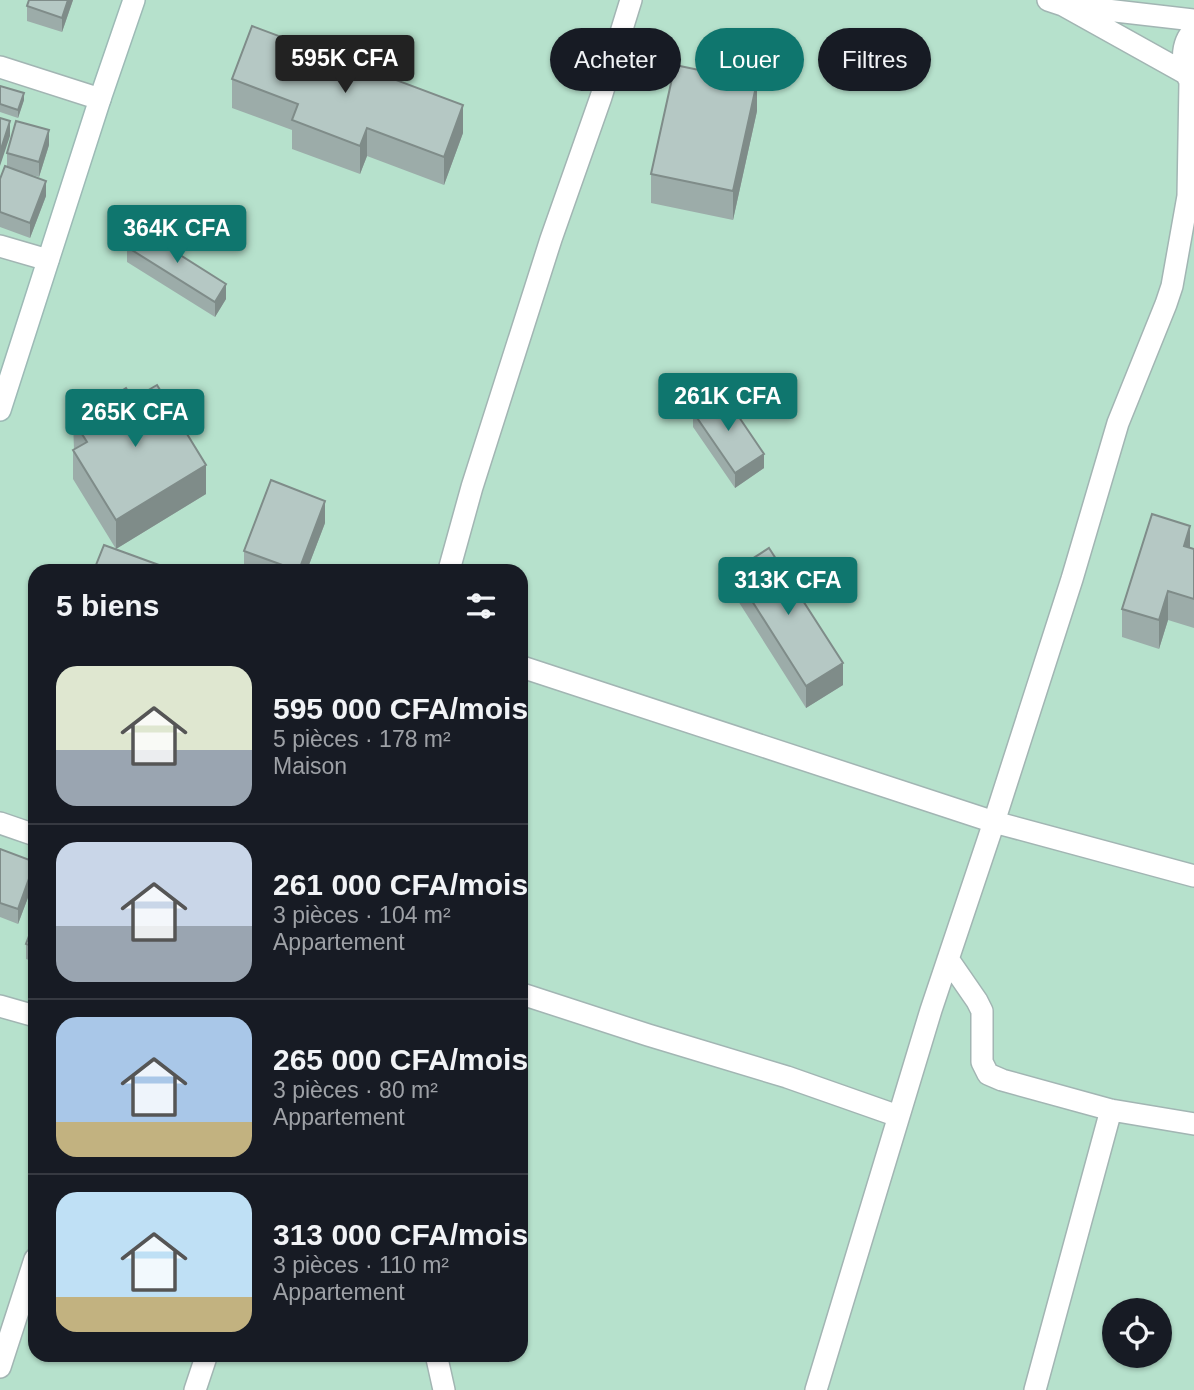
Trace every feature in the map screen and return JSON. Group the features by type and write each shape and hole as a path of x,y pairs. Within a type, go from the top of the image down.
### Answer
{"street":[{"path":"0,410 134,0"},
{"path":"451,564 542,265 601,97 631,0"},
{"path":"1055,3 1194,20"},
{"path":"1055,3 1190,81"},
{"path":"816,1390 898,1116 1072,579 1118,423 1169,295 1191,191 1190,81 1183,54 1189,35 1194,30"},
{"path":"0,66 100,99"},
{"path":"0,246 48,260"},
{"path":"528,669 994,822 1194,876"},
{"path":"0,823 28,833"},
{"path":"948,959 978,1001 982,1011 982,1062 988,1074 1111,1110 1194,1124"},
{"path":"528,996 787,1077 898,1116"},
{"path":"0,1006 28,1014"},
{"path":"1035,1390 1111,1110"},
{"path":"0,1367 28,1281"},
{"path":"195,1390 204,1362"},
{"path":"438,1362 444,1390"}],"green space":[{"path":"0,0 1194,0 1194,1390 0,1390"}],"building":[{"path":"29,0 68,0 62,18 27,6"},
{"path":"252,26 463,105 444,157 367,128 360,146 292,120 298,104 232,79"},
{"path":"681,66 695,69 695,91 755,91 733,191 651,174 669,91 681,91"},
{"path":"0,86 24,93 18,110 0,104"},
{"path":"0,118 10,121 0,152"},
{"path":"16,121 49,130 39,162 7,153"},
{"path":"5,166 46,181 30,223 0,212 0,179"},
{"path":"139,229 226,284 215,302 127,247"},
{"path":"157,385 206,465 116,520 73,450 87,442 73,420 126,388 133,399"},
{"path":"722,392 764,454 735,473 693,412"},
{"path":"271,480 325,501 301,564 280,564 244,551"},
{"path":"1152,514 1190,526 1184,546 1194,549 1194,599 1168,591 1159,620 1122,609"},
{"path":"104,545 156,564 96,564"},
{"path":"769,548 843,663 806,686 733,571"},
{"path":"0,849 28,859 28,881 18,909 0,903"}]}
